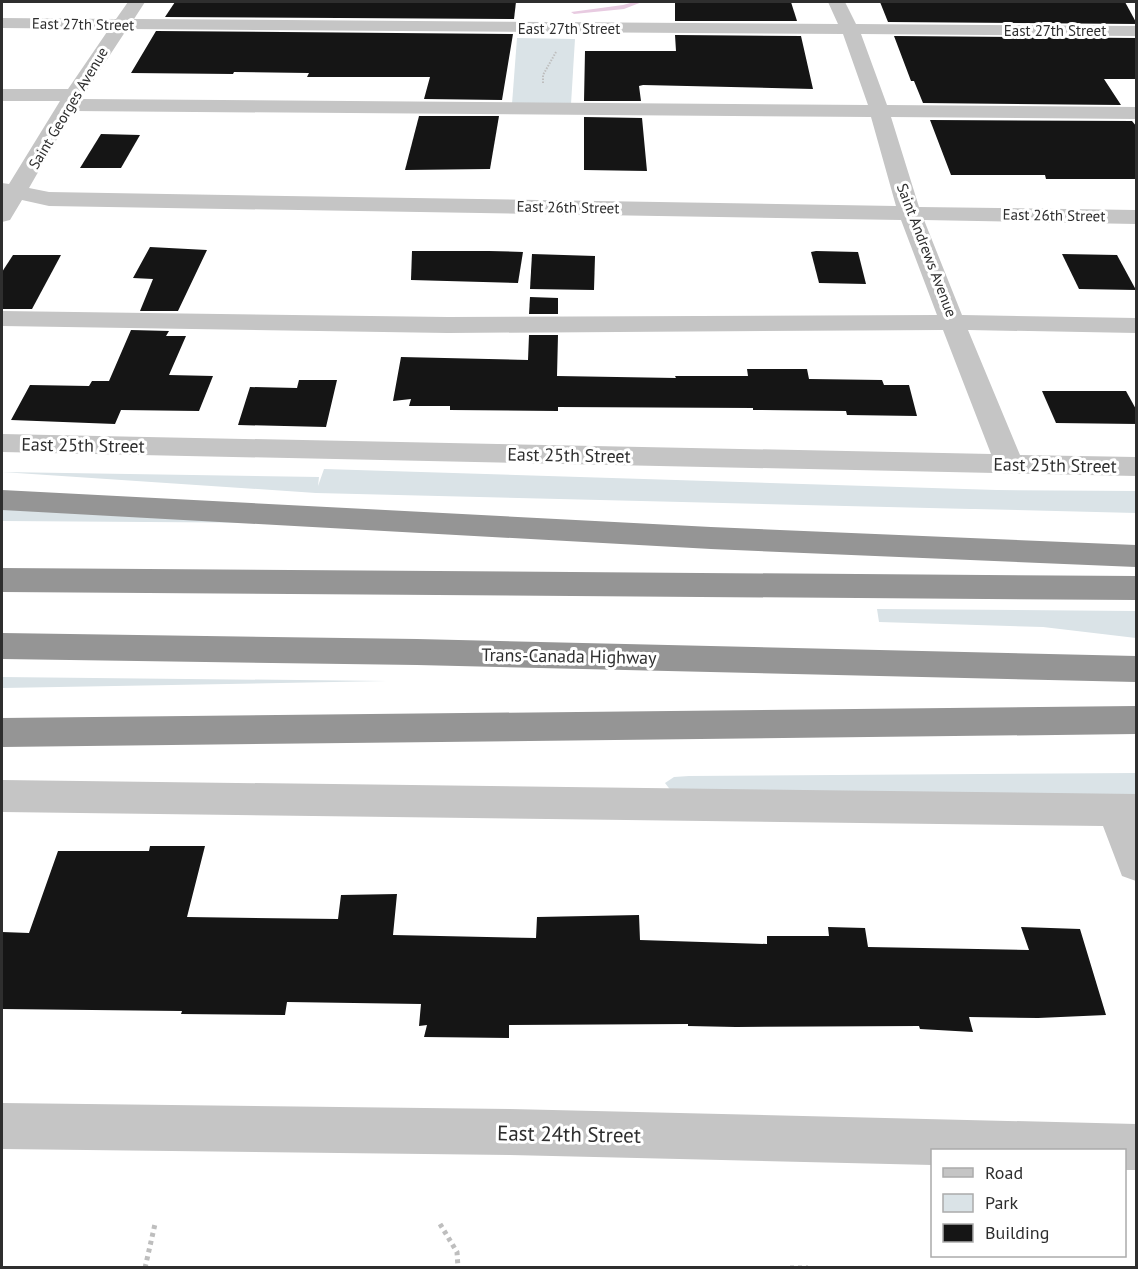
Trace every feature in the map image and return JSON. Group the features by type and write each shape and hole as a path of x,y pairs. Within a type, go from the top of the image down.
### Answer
{"highway":[{"path":"2,500 351,520 1137,556"},
{"path":"2,580 1137,588"},
{"name":"Trans-Canada Highway","path":"2,646 429,652 1137,669"},
{"path":"2,733 1137,720"}],"street":[{"name":"Saint Georges Avenue","path":"2,215 9,190 136,2"},
{"name":"Saint Andrews Avenue","path":"837,2 850,30 880,112 909,212 1009,464"},
{"name":"East 27th Street","path":"2,23 1137,31"},
{"path":"2,95 70,100 543,108 1137,113"},
{"name":"East 26th Street","path":"9,190 49,199 1137,217"},
{"path":"2,320 448,325 954,322 1137,325"},
{"name":"East 25th Street","path":"2,443 1137,467"},
{"path":"2,796 1126,810 1137,864"},
{"name":"East 24th Street","path":"2,1126 522,1132 1137,1147"}],"path":[{"path":"543,108 543,75 558,47"},
{"path":"145,1268 155,1224"},
{"path":"440,1224 457,1252 458,1268"},
{"path":"790,1268 808,1268"}],"green space":[{"path":"517,38 575,39 571,104 512,104"},
{"path":"324,469 997,490 1136,491 1136,513 316,493 2,472 319,477 318,486"},
{"path":"2,505 304,520 306,523 2,521"},
{"path":"877,609 1136,611 1136,638 1043,627 879,622"},
{"path":"2,677 387,681 2,688"},
{"path":"1136,773 1136,799 687,794 672,792 665,783 674,777 689,776"}],"building":[{"path":"175,2 516,2 514,19 165,17"},
{"path":"675,2 791,2 797,21 675,21"},
{"path":"880,2 1125,2 1137,24 888,22"},
{"path":"156,31 513,34 502,100 424,99 430,77 307,77 309,73 131,73"},
{"path":"675,35 801,36 813,89 643,85 639,86 641,101 584,101 585,51 676,51"},
{"path":"894,36 1137,38 1137,79 1104,79 1121,105 923,103 914,81 911,81"},
{"path":"419,116 499,116 490,169 405,170"},
{"path":"584,117 642,118 647,171 584,170"},
{"path":"930,120 1132,121 1137,127 1137,179 1046,179 1045,175 951,175"},
{"path":"101,134 140,135 121,168 80,168"},
{"path":"150,247 207,250 178,311 140,311 153,279 133,278"},
{"path":"412,251 523,252 518,283 411,280"},
{"path":"811,252 858,252 866,284 819,283"},
{"path":"532,254 595,256 594,290 530,289"},
{"path":"1062,254 1117,255 1136,290 1079,289"},
{"path":"13,255 61,255 32,309 2,309 2,272"},
{"path":"530,297 558,298 558,314 529,314"},
{"path":"131,330 169,331 166,336 186,336 169,375 213,376 199,411 121,410 115,424 11,420 30,385 89,386 92,381 109,381"},
{"path":"529,335 558,335 557,376 676,378 675,376 748,376 747,369 807,369 809,379 882,380 884,385 909,385 917,416 847,415 846,411 753,410 753,408 558,407 558,411 450,410 450,406 409,406 411,399 393,401 401,357 528,360"},
{"path":"299,380 337,380 326,427 238,425 250,387 297,388"},
{"path":"1042,391 1126,391 1137,411 1137,424 1056,423"},
{"path":"150,846 205,846 187,917 338,919 341,895 397,894 393,935 536,938 537,917 639,915 640,940 767,944 767,936 829,936 828,927 865,928 868,947 1029,950 1021,927 1080,929 1106,1015 1038,1018 969,1017 973,1032 920,1029 919,1026 509,1025 509,1038 424,1037 427,1025 419,1026 421,1004 287,1002 285,1015 181,1014 182,1011 2,1009 2,932 29,933 58,851 149,851"}],"waterway":[{"path":"574,12 624,7 639,2"}]}
